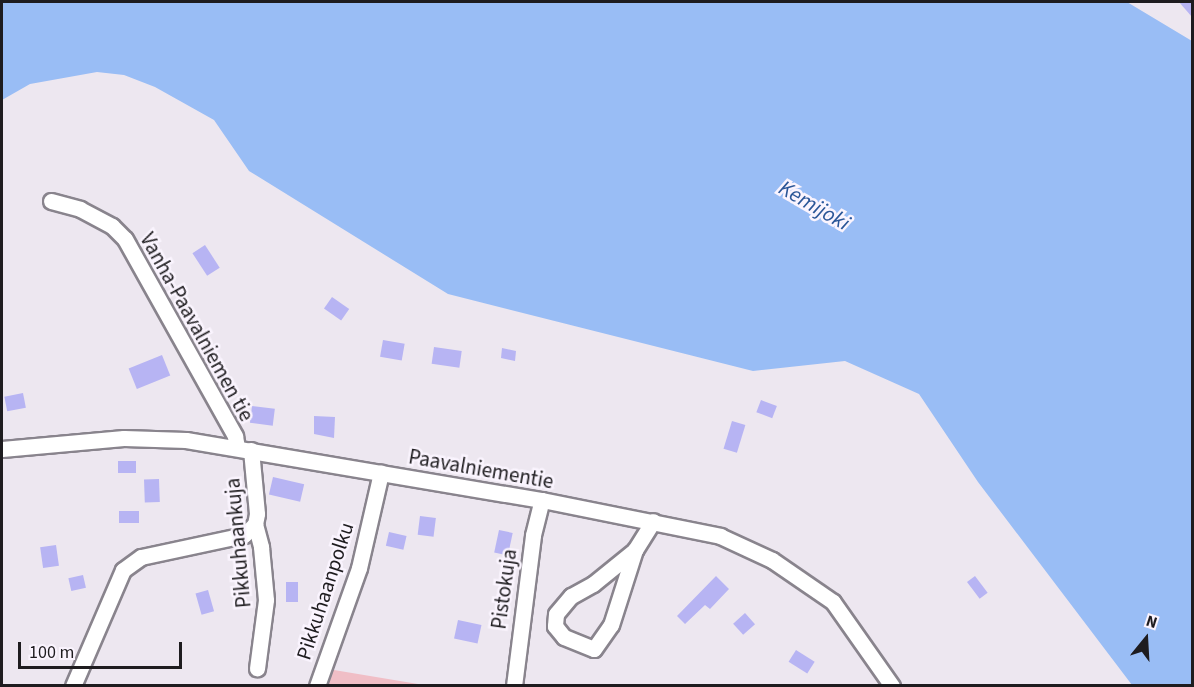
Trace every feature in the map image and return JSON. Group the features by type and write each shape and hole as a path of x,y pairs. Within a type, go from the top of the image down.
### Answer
{"street":[{"name":"Vanha-Paavalniemen tie","path":"51,201 80,209 112,226 125,239 244,449"},
{"name":"Paavalniementie","path":"2,449 124,438 244,449 542,500 720,536 806,581 833,602 892,686"},
{"name":"Pikkuhaankuja","path":"244,449 257,514 255,524 261,547 266,600 257,668"},
{"name":"Pikkuhaanpolku","path":"317,686 359,568 381,473"},
{"name":"Pistokuja","path":"514,686 533,535 542,500"},
{"path":"635,550 593,584 571,596 556,614 555,626 564,637 594,649 611,625 635,550 653,521"},
{"path":"73,686 123,570 141,557 244,535 255,524"}],"shaded area":[{"path":"316,667 424,685 312,686"}],"water":[{"name":"Kemijoki","path":"2,2 1127,2 1192,41 1192,685 1132,685 978,482 919,394 845,361 753,371 448,294 249,171 214,120 155,87 124,75 97,72 30,84 2,100"}],"building":[{"path":"1179,2 1192,2 1192,17"},
{"path":"205,245 220,268 207,276 192,253"},
{"path":"332,297 349,309 341,321 324,308"},
{"path":"383,340 405,344 402,361 380,357"},
{"path":"434,347 462,351 459,368 432,364"},
{"path":"502,348 516,351 515,361 501,358"},
{"path":"162,355 170,375 137,389 129,368"},
{"path":"23,393 26,408 7,411 4,397"},
{"path":"761,400 777,406 772,418 756,412"},
{"path":"252,406 275,409 273,426 250,423"},
{"path":"314,416 335,417 334,438 314,434"},
{"path":"732,421 745,425 737,453 724,449"},
{"path":"118,461 136,461 136,473 118,473"},
{"path":"273,477 304,484 300,502 269,495"},
{"path":"159,479 160,502 145,503 144,480"},
{"path":"119,511 139,511 139,523 119,523"},
{"path":"420,516 436,518 434,537 418,535"},
{"path":"499,530 513,533 508,555 494,552"},
{"path":"389,532 407,536 403,550 386,546"},
{"path":"56,545 59,566 43,568 40,547"},
{"path":"83,575 86,588 71,591 68,578"},
{"path":"716,576 729,589 710,609 705,605 685,624 677,616"},
{"path":"975,576 988,593 980,599 967,582"},
{"path":"286,582 298,582 298,602 286,602"},
{"path":"208,590 214,611 202,615 196,594"},
{"path":"745,613 755,624 743,635 733,624"},
{"path":"458,620 481,625 478,644 454,639"},
{"path":"796,650 815,662 807,674 789,662"}]}
